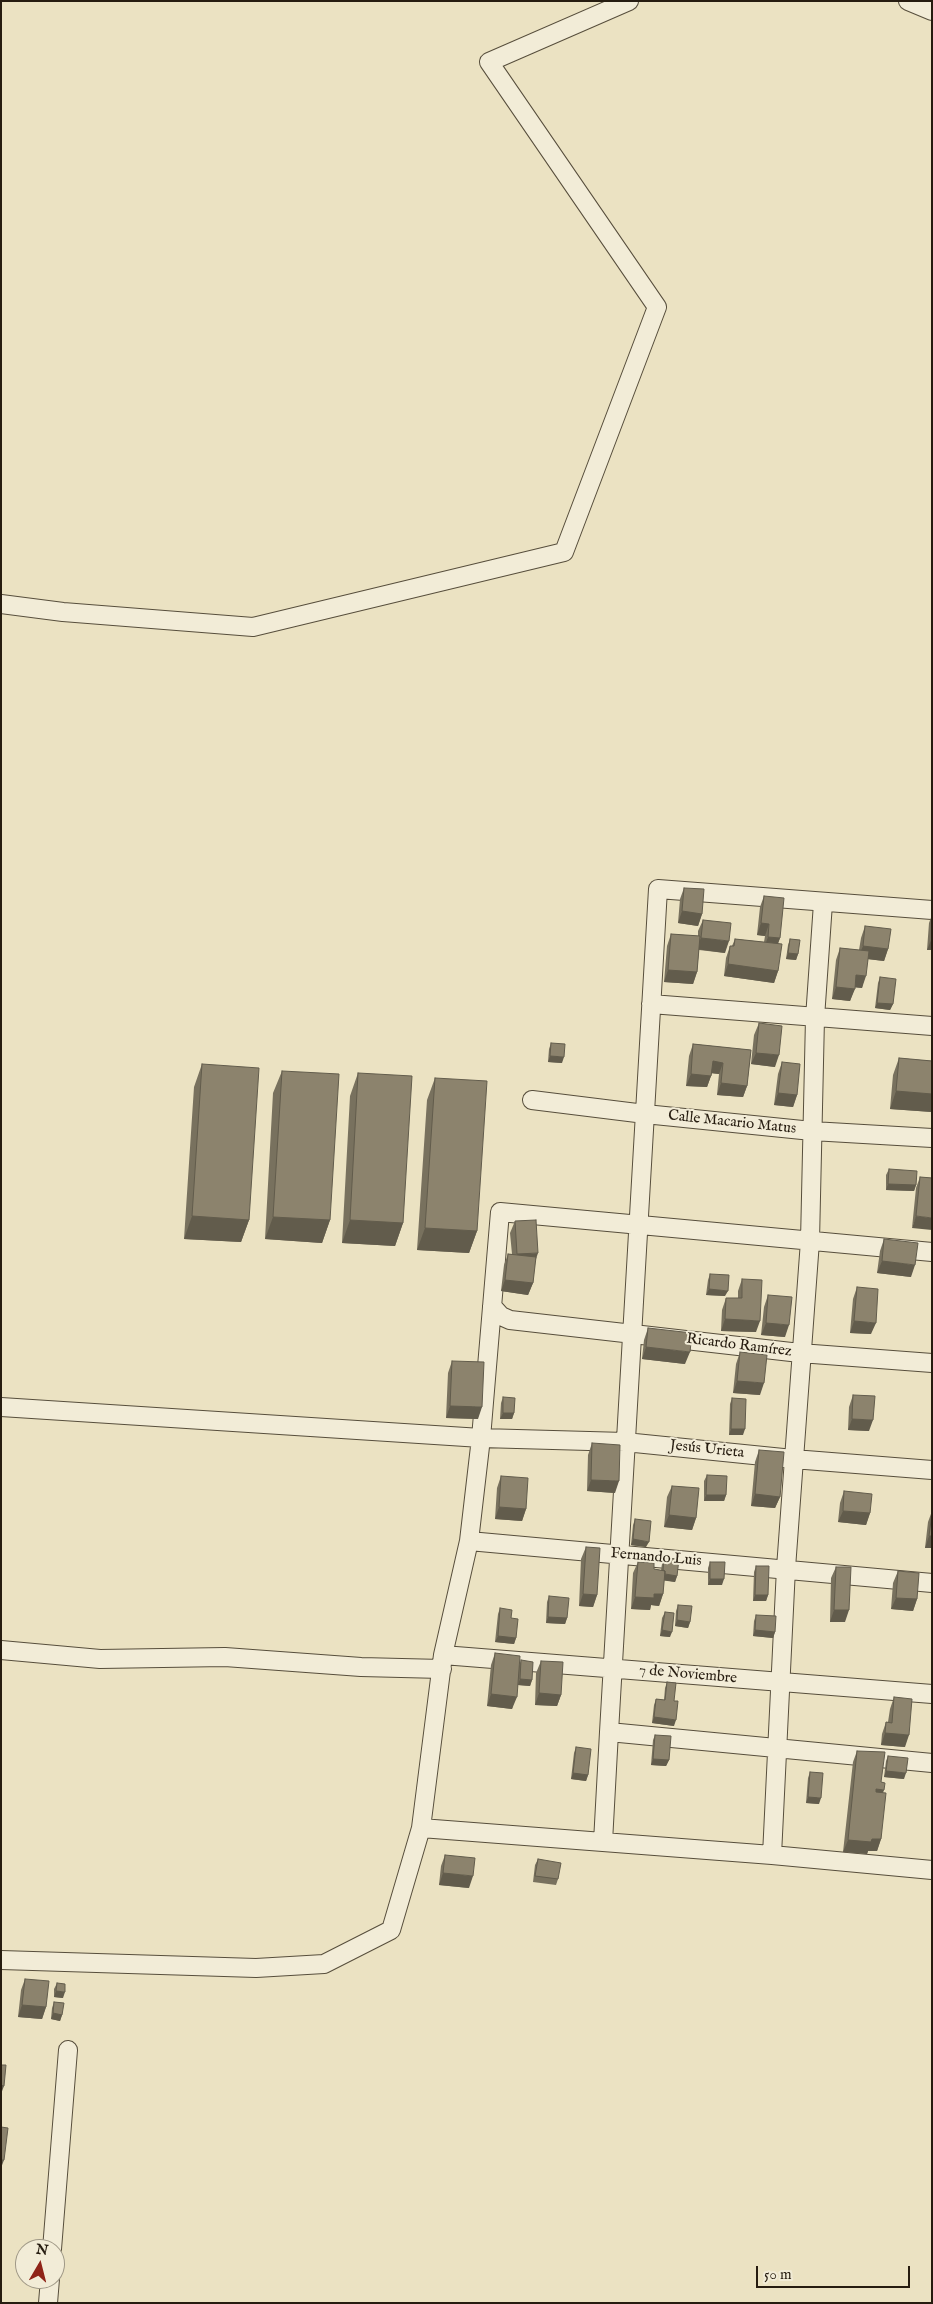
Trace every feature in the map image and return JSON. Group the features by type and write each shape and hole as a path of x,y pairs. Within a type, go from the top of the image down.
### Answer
{"street":[{"path":"1,604 63,612 253,628 564,552 657,307 490,62 629,1"},
{"path":"908,1 932,11"},
{"path":"603,1842 658,889 932,910"},
{"path":"772,1855 786,1568 800,1353 810,1241 815,1018 823,903"},
{"path":"651,1004 932,1026"},
{"name":"Calle Macario Matus","path":"532,1100 644,1114 812,1131 932,1138"},
{"path":"1,1960 256,1968 324,1964 391,1930 421,1828 443,1662 469,1541 481,1438 500,1212 638,1223 932,1252"},
{"name":"Ricardo Ramírez","path":"492,1306 501,1316 510,1320 800,1353 932,1363"},
{"name":"Jesús Urieta","path":"1,1406 481,1438 625,1442 793,1459 932,1470"},
{"name":"Fernando Luis","path":"469,1541 786,1568 932,1583"},
{"name":"7 de Noviembre","path":"1,1650 100,1659 225,1657 361,1667 443,1662 612,1668 932,1694"},
{"path":"608,1732 778,1750 932,1763"},
{"path":"421,1828 772,1855 932,1870"},
{"path":"53,2239 68,2050"},
{"path":"48,2303 49,2289"}],"building":[{"path":"684,888 704,889 702,914 682,911"},
{"path":"764,896 784,898 780,938 768,937 769,924 761,923"},
{"path":"703,920 731,923 729,941 701,938"},
{"path":"865,926 891,929 888,949 863,946"},
{"path":"671,934 700,936 697,972 668,970"},
{"path":"735,939 782,944 778,971 728,964 730,946 734,946"},
{"path":"790,939 800,940 798,954 788,953"},
{"path":"840,948 869,951 866,976 856,975 855,989 836,987"},
{"path":"880,977 896,979 893,1004 877,1003"},
{"path":"759,1023 782,1026 779,1055 756,1053"},
{"path":"551,1043 565,1044 564,1057 550,1056"},
{"path":"693,1044 751,1050 747,1086 721,1083 723,1063 713,1061 711,1076 691,1074"},
{"path":"899,1058 932,1061 932,1094 896,1091"},
{"path":"782,1062 800,1064 797,1095 778,1093"},
{"path":"202,1064 259,1068 249,1220 192,1216"},
{"path":"282,1071 339,1074 330,1220 273,1217"},
{"path":"358,1073 412,1076 403,1223 350,1220"},
{"path":"435,1078 487,1081 477,1231 425,1228"},
{"path":"889,1169 917,1171 916,1185 888,1184"},
{"path":"920,1177 932,1178 932,1218 916,1216"},
{"path":"536,1220 538,1253 517,1254 515,1221"},
{"path":"884,1239 918,1243 915,1265 882,1261"},
{"path":"508,1254 536,1257 533,1283 505,1280"},
{"path":"710,1274 729,1275 728,1291 709,1289"},
{"path":"742,1279 762,1280 760,1321 725,1319 726,1298 742,1298"},
{"path":"857,1287 878,1289 876,1323 854,1321"},
{"path":"768,1295 792,1297 789,1325 766,1323"},
{"path":"648,1328 692,1333 690,1352 646,1347"},
{"path":"740,1352 767,1355 764,1383 737,1381"},
{"path":"452,1361 484,1362 482,1407 450,1406"},
{"path":"853,1395 875,1396 873,1420 852,1419"},
{"path":"503,1397 515,1398 514,1413 503,1413"},
{"path":"732,1398 746,1399 745,1429 731,1429"},
{"path":"592,1443 620,1445 619,1481 591,1480"},
{"path":"759,1450 784,1452 780,1497 755,1494"},
{"path":"707,1475 727,1476 726,1495 706,1495"},
{"path":"501,1476 528,1478 526,1509 499,1507"},
{"path":"672,1486 699,1488 696,1518 669,1515"},
{"path":"844,1491 872,1494 870,1513 843,1511"},
{"path":"932,1513 932,1536 929,1536"},
{"path":"635,1519 651,1521 649,1542 633,1539"},
{"path":"586,1547 600,1548 597,1595 583,1594"},
{"path":"664,1558 679,1559 677,1576 665,1574 663,1570"},
{"path":"638,1562 654,1563 654,1569 665,1571 663,1594 654,1594 654,1598 635,1597"},
{"path":"710,1562 725,1562 724,1579 710,1579"},
{"path":"756,1566 769,1566 768,1595 755,1595"},
{"path":"836,1567 851,1567 849,1610 834,1610"},
{"path":"898,1571 919,1573 917,1599 896,1598"},
{"path":"549,1596 569,1598 567,1618 548,1617"},
{"path":"678,1605 692,1606 690,1622 677,1620"},
{"path":"500,1608 512,1610 511,1618 518,1619 516,1638 498,1636"},
{"path":"665,1612 674,1613 672,1632 662,1630"},
{"path":"756,1615 776,1616 775,1632 755,1630"},
{"path":"495,1653 520,1656 517,1697 491,1694"},
{"path":"521,1660 533,1662 532,1680 520,1679"},
{"path":"541,1661 563,1662 561,1695 539,1693"},
{"path":"667,1682 676,1683 674,1701 678,1701 676,1720 654,1717 656,1699 665,1700"},
{"path":"894,1697 912,1699 909,1735 885,1733 886,1722 892,1723"},
{"path":"655,1735 671,1736 669,1760 653,1759"},
{"path":"576,1747 591,1749 588,1775 573,1773"},
{"path":"857,1751 885,1752 881,1782 885,1783 884,1790 876,1789 876,1792 886,1793 881,1839 872,1839 871,1842 848,1840"},
{"path":"888,1756 908,1758 906,1773 886,1771"},
{"path":"810,1772 823,1773 821,1798 808,1797"},
{"path":"445,1855 475,1858 473,1876 443,1873"},
{"path":"538,1859 561,1863 558,1879 535,1876"},
{"path":"25,1979 49,1981 46,2007 22,2005"},
{"path":"57,1983 65,1984 65,1992 56,1991"},
{"path":"54,2002 64,2003 62,2015 53,2013"},
{"path":"1,2065 6,2065 4,2086 1,2085"},
{"path":"1,2127 8,2128 4,2160 1,2160"}]}
